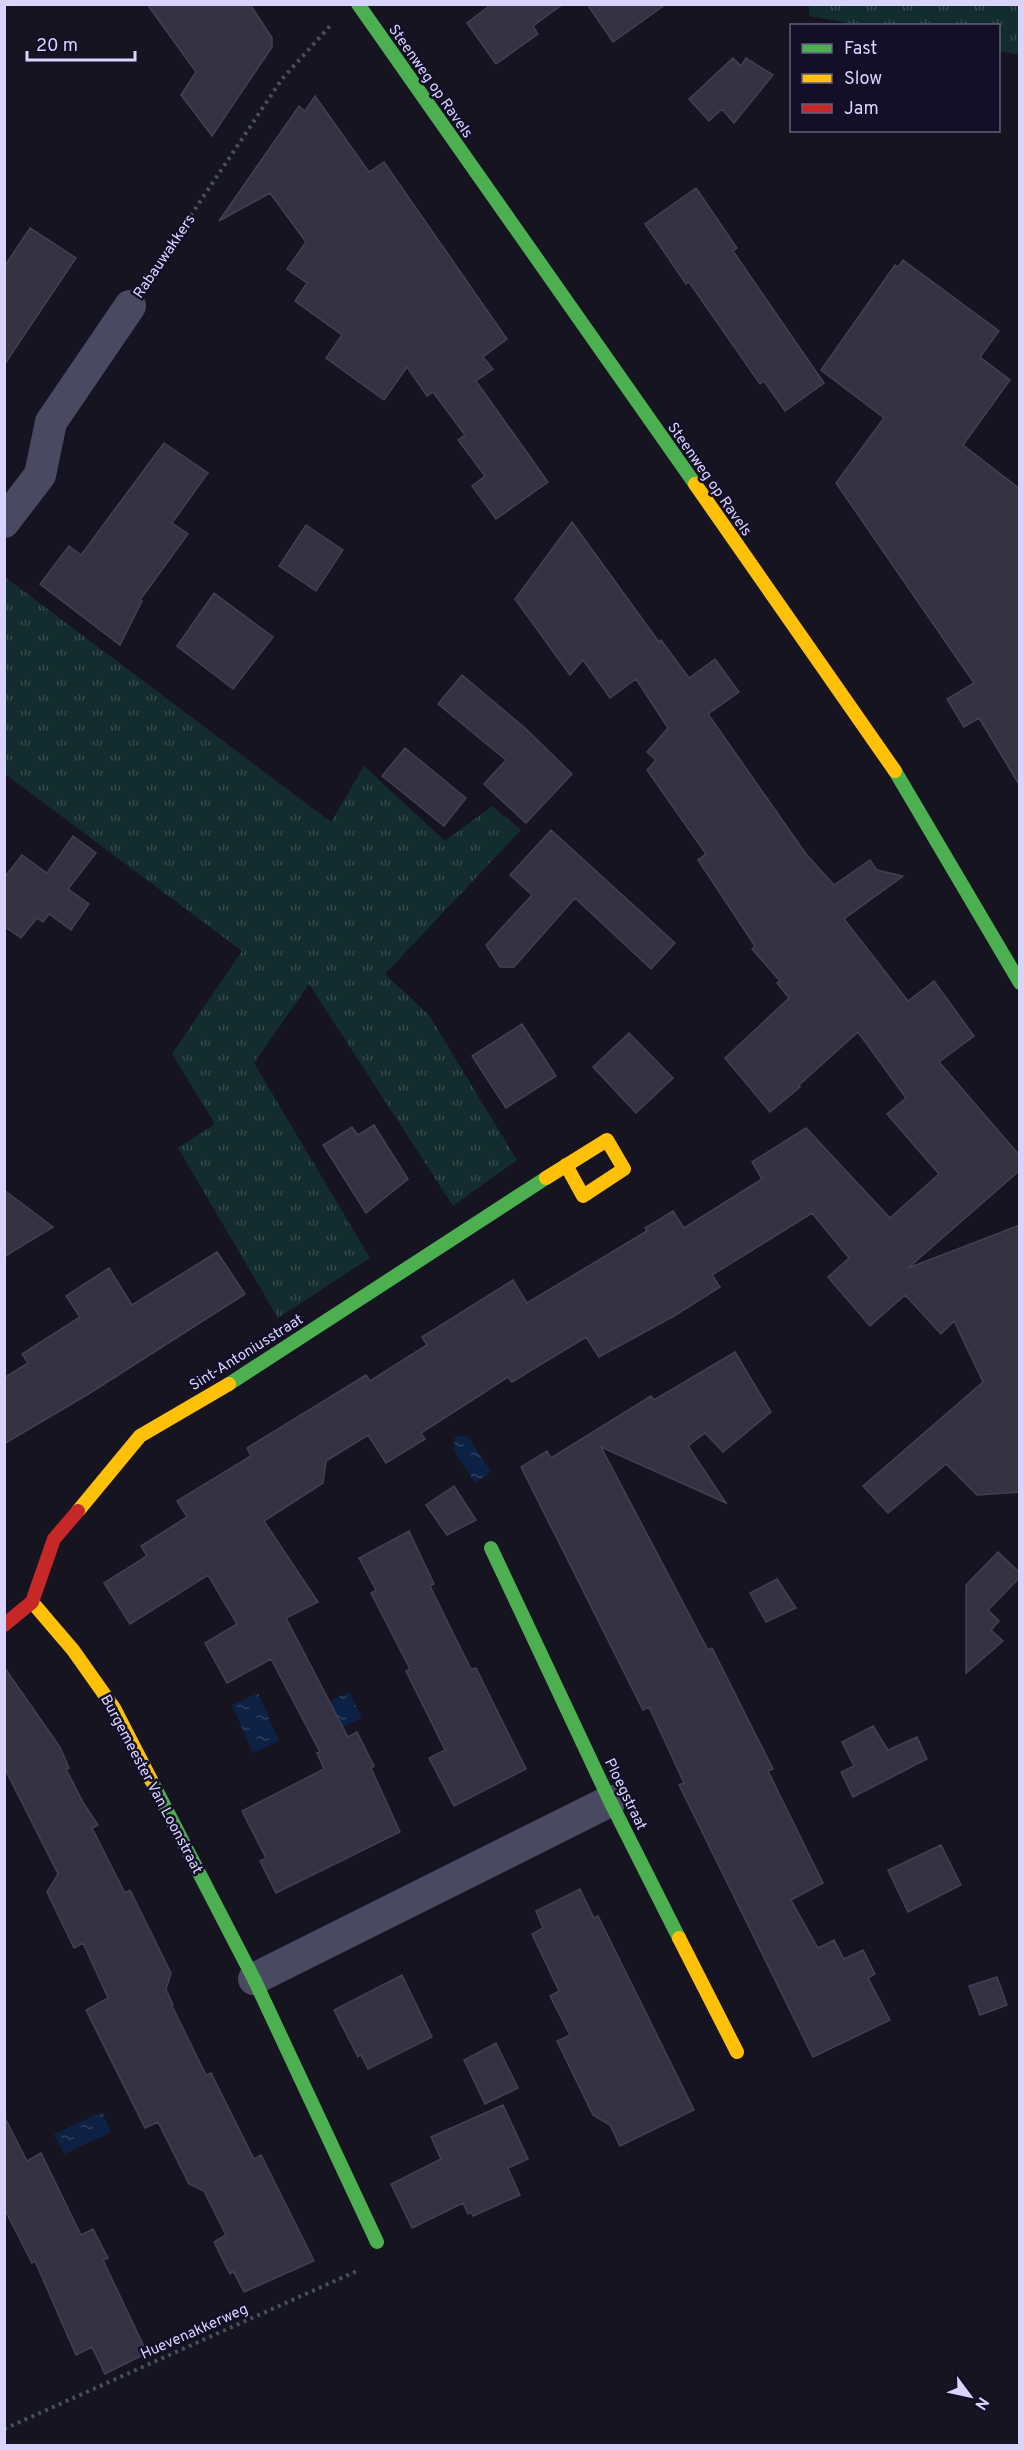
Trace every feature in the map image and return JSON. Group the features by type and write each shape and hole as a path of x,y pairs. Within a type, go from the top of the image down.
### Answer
{"street":[{"name":"Steenweg op Ravels","path":"357,4 888,760 1020,983"},
{"name":"Rabauwakkers","path":"4,522 40,475 51,422 130,306"},
{"name":"Sint-Antoniusstraat","path":"32,1602 54,1539 140,1436 252,1370 566,1165"},
{"name":"Ploegstraat","path":"491,1548 610,1801 737,2052"},
{"path":"4,1625 32,1602"},
{"name":"Burgemeester Van Loonstraat","path":"32,1602 73,1650 114,1708 254,1979 377,2242"},
{"path":"254,1979 610,1801"}],"path":[{"name":"Rabauwakkers","path":"130,306 282,79 335,21"},
{"name":"Huevenakkerweg","path":"4,2429 372,2264 377,2242"}],"green space":[{"path":"809,5 1019,5 1019,55 1000,51 1000,24 853,24 809,16"},
{"path":"5,577 331,822 364,766 445,841 492,806 521,830 385,974 429,1015 517,1160 453,1206 309,984 254,1063 370,1258 278,1318 178,1148 215,1124 172,1054 242,951 5,774"}],"water":[{"path":"463,1435 469,1438 491,1472 475,1483 453,1449 454,1439"},
{"path":"349,1692 362,1718 322,1737 309,1711"},
{"path":"258,1693 279,1741 253,1753 232,1705"},
{"path":"102,2112 111,2132 64,2154 54,2134"}],"building":[{"path":"147,4 250,4 272,38 272,47 212,136 181,95 196,72"},
{"path":"492,4 563,4 533,26 538,34 496,64 467,23"},
{"path":"587,4 666,4 613,42"},
{"path":"733,58 741,66 746,58 773,75 734,123 722,109 709,121 689,99"},
{"path":"315,96 369,172 384,162 507,339 483,357 493,369 476,381 548,482 496,519 472,486 485,476 458,440 465,435 433,392 427,396 407,367 384,400 326,358 342,335 295,301 307,283 287,269 306,242 270,193 219,221 299,106 305,111"},
{"path":"696,188 737,248 733,251 824,383 785,411 764,381 760,384 689,282 686,284 645,224"},
{"path":"30,228 76,258 4,365 4,267"},
{"path":"903,260 999,331 980,357 1010,380 963,445 1020,489 1020,786 979,718 964,727 947,699 974,683 836,483 884,418 821,370 895,265 898,267"},
{"path":"164,443 208,473 172,523 188,534 140,600 142,601 120,645 40,584 69,546 81,555"},
{"path":"572,522 659,642 661,640 689,678 715,659 739,692 708,714 806,854 834,885 870,860 877,870 903,876 844,919 908,1001 934,981 974,1036 939,1062 1020,1156 1020,1170 908,1268 1020,1225 1020,1492 977,1495 946,1464 888,1513 863,1486 983,1382 954,1321 941,1334 905,1295 870,1326 828,1277 849,1258 812,1213 712,1275 720,1287 674,1316 599,1357 586,1337 512,1382 508,1377 421,1433 425,1439 386,1463 368,1435 326,1461 323,1483 264,1521 318,1602 286,1618 348,1737 357,1732 374,1766 371,1768 400,1832 276,1893 260,1861 266,1858 242,1811 324,1769 317,1753 320,1752 271,1659 227,1683 205,1643 237,1624 208,1575 130,1624 104,1583 147,1556 141,1546 187,1517 177,1501 251,1456 247,1448 366,1375 370,1381 427,1345 422,1337 513,1280 527,1303 647,1231 645,1228 673,1211 684,1228 762,1179 752,1162 806,1128 890,1218 939,1174 887,1114 906,1098 858,1032 770,1112 725,1058 789,998 777,983 780,981 752,949 755,946 698,860 706,854 647,770 656,760 647,752 668,728 636,679 610,698 583,660 570,675 515,599"},
{"path":"306,525 343,550 316,591 279,566"},
{"path":"214,593 273,637 233,689 177,646"},
{"path":"462,675 525,728 572,774 526,823 484,784 506,760 438,704"},
{"path":"405,748 466,798 444,826 382,776"},
{"path":"551,830 675,943 651,969 575,898 514,967 500,967 486,945 532,895 510,875"},
{"path":"73,836 96,853 68,889 89,904 71,930 49,914 43,922 37,918 21,938 4,926 4,878 22,855 47,873"},
{"path":"522,1024 556,1076 506,1108 472,1056"},
{"path":"629,1033 673,1078 636,1113 593,1067"},
{"path":"374,1125 408,1179 366,1213 323,1145 352,1127 358,1135"},
{"path":"4,1190 53,1227 4,1257"},
{"path":"217,1252 245,1294 90,1393 4,1444 4,1378 28,1363 22,1354 80,1317 66,1296 109,1268 132,1305"},
{"path":"735,1352 771,1412 723,1452 705,1433 688,1446 726,1503 601,1447 708,1650 712,1648 773,1769 768,1771 823,1883 791,1900 818,1948 834,1940 844,1959 863,1950 875,1974 868,1978 890,2020 813,2057 679,1785 684,1783 649,1707 643,1710 521,1467 547,1451 551,1458 651,1396 654,1400"},
{"path":"454,1486 476,1520 447,1535 426,1505"},
{"path":"409,1531 434,1584 430,1586 457,1641 471,1669 476,1668 526,1769 454,1806 429,1758 445,1750 406,1671 410,1669 371,1593 376,1590 359,1558"},
{"path":"998,1552 1020,1573 1020,1577 988,1610 999,1621 991,1630 1003,1641 966,1673 966,1585"},
{"path":"777,1579 796,1608 766,1622 750,1593"},
{"path":"4,1667 60,1747 69,1768 66,1769 98,1825 92,1828 125,1893 130,1890 171,1973 166,1989 206,2075 211,2073 254,2159 261,2155 314,2261 244,2292 233,2271 230,2274 214,2242 226,2235 204,2191 189,2184 158,2122 145,2128 86,2010 108,1998 83,1943 74,1948 47,1892 58,1874 4,1767"},
{"path":"873,1726 888,1750 917,1737 927,1759 853,1797 841,1772 854,1766 842,1742"},
{"path":"941,1845 961,1885 908,1912 888,1870"},
{"path":"580,1889 594,1918 598,1916 694,2110 620,2146 610,2125 593,2115 557,2041 570,2035 550,1996 559,1991 532,1934 543,1928 536,1911"},
{"path":"402,1975 432,2037 368,2069 361,2055 358,2057 334,2010"},
{"path":"997,1977 1007,2005 980,2015 969,1986"},
{"path":"496,2043 518,2088 485,2104 464,2060"},
{"path":"503,2105 528,2159 508,2168 520,2195 473,2216 471,2212 468,2214 463,2203 412,2228 391,2184 441,2159 431,2137"},
{"path":"4,2116 27,2161 41,2153 81,2235 93,2229 108,2258 103,2260 147,2353 105,2374 92,2347 76,2355 35,2261 32,2263 4,2208"}],"traffic: fast":[{"path":"358,4 695,484"},
{"path":"895,771 1020,983"},
{"path":"229,1384 546,1178"},
{"path":"491,1548 610,1801 679,1938"},
{"path":"151,1780 254,1979 377,2242"}],"traffic: slow":[{"path":"695,484 895,771"},
{"path":"546,1178 607,1140 624,1169 583,1196 566,1165"},
{"path":"78,1511 140,1436 229,1384"},
{"path":"32,1602 73,1650 114,1708 151,1780"},
{"path":"679,1938 737,2052"}],"traffic: jam":[{"path":"4,1625 32,1602 54,1539 78,1511"}]}
